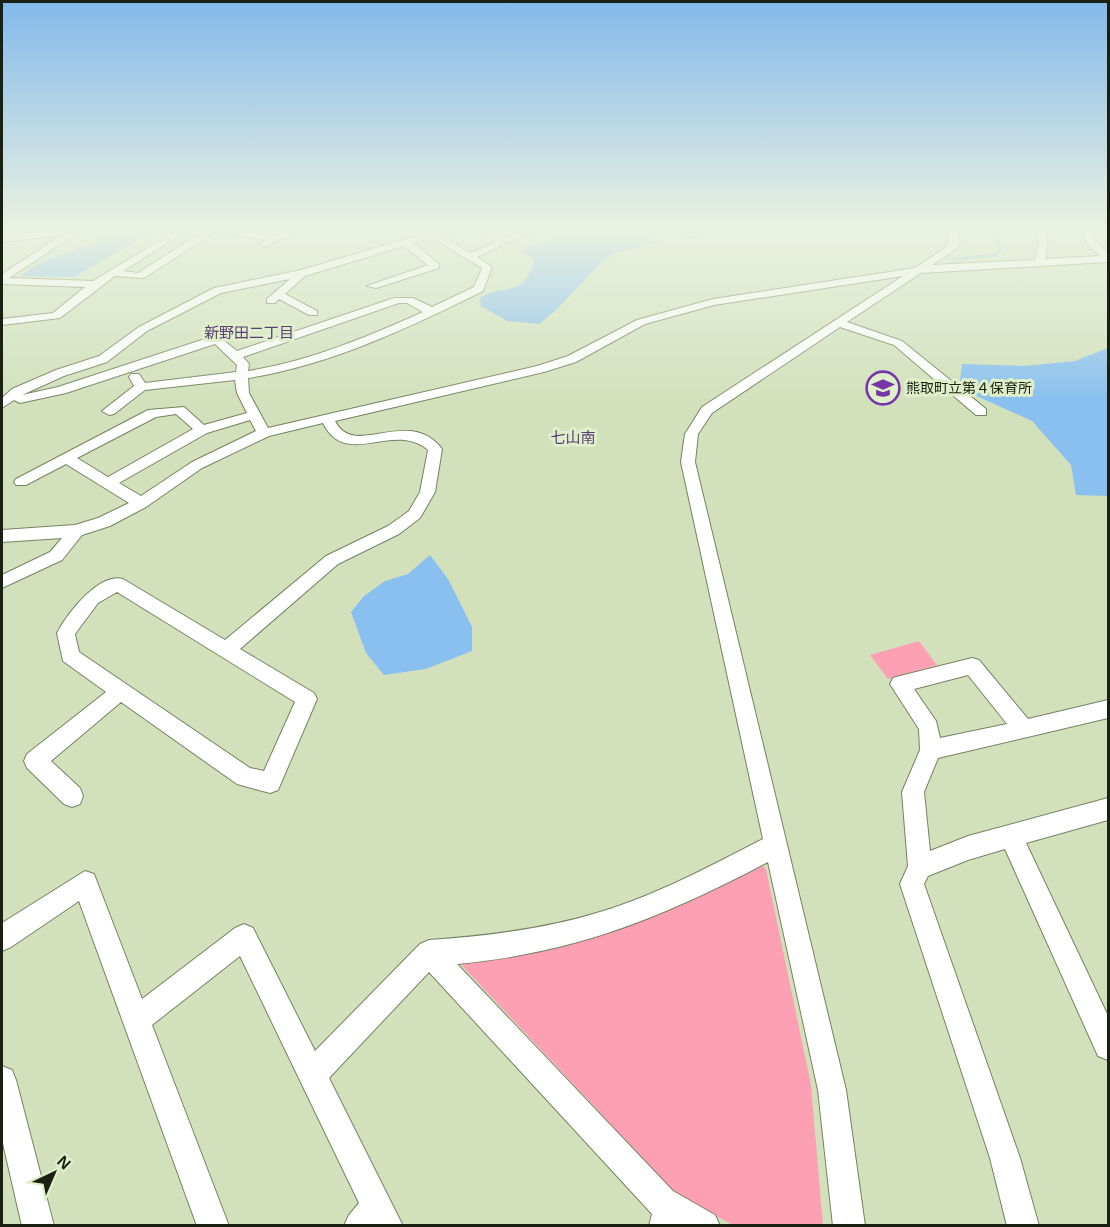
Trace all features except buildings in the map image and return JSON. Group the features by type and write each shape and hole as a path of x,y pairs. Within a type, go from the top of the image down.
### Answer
{"street":[{"path":"2,322 56,316 92,286"},
{"path":"2,403 28,387 103,359 143,329 218,290 237,286"},
{"path":"288,286 275,298 313,313"},
{"path":"109,411 141,387 244,374 298,363 376,336 432,312 479,289 480,286"},
{"path":"2,536 76,531 104,522 141,503 197,465 264,433 540,369 572,359 641,322 713,302 818,286"},
{"path":"849,1226 832,1090 688,462 688,441 691,429 707,410 893,286"},
{"path":"237,355 398,300 409,300 432,312"},
{"path":"838,323 898,343 981,412"},
{"path":"2,403 61,390 218,339 237,355 243,364 244,374 241,382 243,393 264,433"},
{"path":"130,368 141,387"},
{"path":"21,482 153,413 179,410 202,430"},
{"path":"107,484 202,430 253,415"},
{"path":"227,649 332,560 348,549 382,536 406,520 423,503 435,449 431,444 393,433 362,440 346,439 333,430 327,417"},
{"path":"66,458 141,503"},
{"path":"2,582 56,556 76,531"},
{"path":"117,584 307,699 270,783 245,777 121,691 70,656 66,633 92,598 117,584"},
{"path":"1023,1226 1005,1158 912,884 921,867 913,792 931,750 929,727 900,684 972,666 1024,729"},
{"path":"72,796 35,761 121,691"},
{"path":"931,750 1108,709"},
{"path":"921,867 968,848 1108,809"},
{"path":"1011,836 1108,1046"},
{"path":"313,1074 429,953 488,949 576,932 680,894 777,844"},
{"path":"2,938 85,883 213,1226"},
{"path":"136,1020 244,937 313,1074 375,1219"},
{"path":"429,953 662,1202 667,1216 704,1226"},
{"path":"2,1080 38,1226"}],"shaded area":[{"path":"919,641 937,665 888,679 870,655"},
{"path":"759,863 766,869 811,1085 823,1225 733,1225 678,1196 454,957"}],"water":[{"path":"579,286 539,324 507,321 481,306 480,298 513,288"},
{"path":"1108,348 1108,496 1076,495 1071,465 1032,421 959,388 962,364 1024,366 1075,361"},
{"path":"430,555 448,579 472,627 472,651 426,669 384,675 366,653 351,612 364,596 385,581 408,574"}],"place":[{"name":"熊取町立第４保育所","path":"883,388"}],"district":[{"name":"新野田二丁目","path":"249,332"},
{"name":"七山南","path":"573,437"}]}
